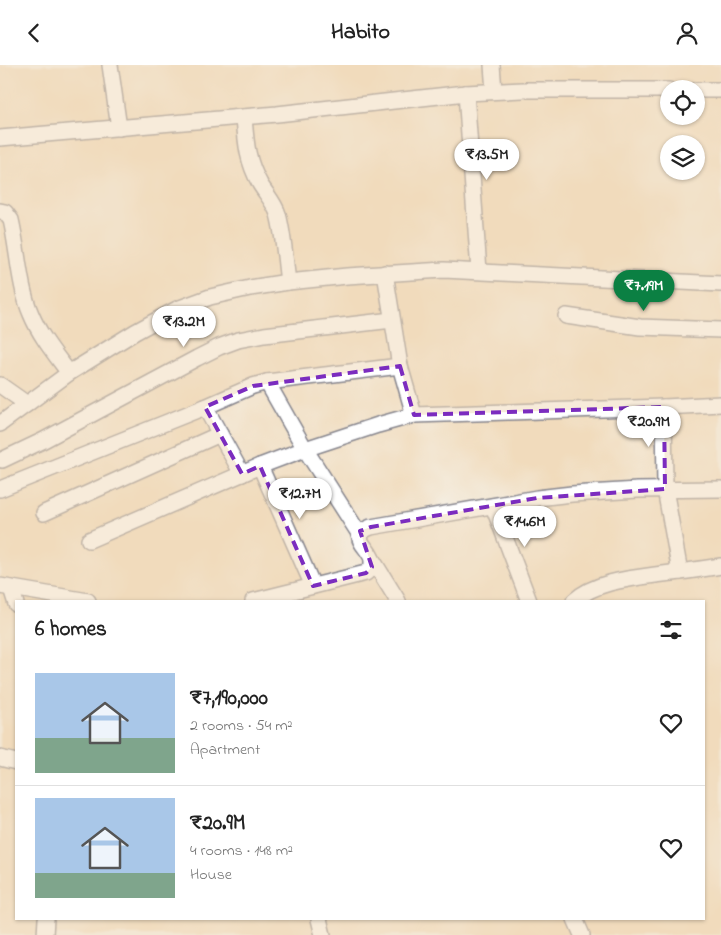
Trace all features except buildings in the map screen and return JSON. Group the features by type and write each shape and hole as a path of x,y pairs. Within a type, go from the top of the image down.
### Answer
{"street":[{"path":"110,65 119,128"},
{"path":"492,65 494,91"},
{"path":"705,90 721,89"},
{"path":"0,139 244,117 466,93 523,90 660,90"},
{"path":"466,93 479,271"},
{"path":"244,117 250,161 261,186 272,200 277,212 288,282"},
{"path":"0,211 5,212 10,220 24,295 36,327 69,373"},
{"path":"0,424 69,373 177,309 210,297 250,288 288,282 385,273 444,270 721,284"},
{"path":"385,273 400,366 414,415"},
{"path":"566,316 640,327 721,330"},
{"path":"2,460 42,441 197,358 238,340 264,335 392,320"},
{"path":"0,489 253,386 267,382 400,366"},
{"path":"267,382 304,449 360,535 360,541 397,600"},
{"path":"0,385 27,404"},
{"path":"89,540 304,449 414,415 721,404"},
{"path":"205,407 242,474"},
{"path":"664,407 665,489 680,572"},
{"path":"44,513 220,434"},
{"path":"260,466 313,586"},
{"path":"360,535 364,529 371,527 537,498 572,494 665,489 721,489"},
{"path":"493,505 529,600"},
{"path":"257,600 366,573 372,567 372,559"},
{"path":"575,600 586,592 607,584 721,566"},
{"path":"6,587 82,600"},
{"path":"6,587 15,602"},
{"path":"0,758 15,762"},
{"path":"45,935 46,920"},
{"path":"319,920 323,935"},
{"path":"575,920 582,935"}],"highlighted area":[{"path":"400,366 414,415 664,407 665,489 537,498 371,527 360,531 372,567 366,573 313,586 260,466 242,474 205,407 253,386"}]}
